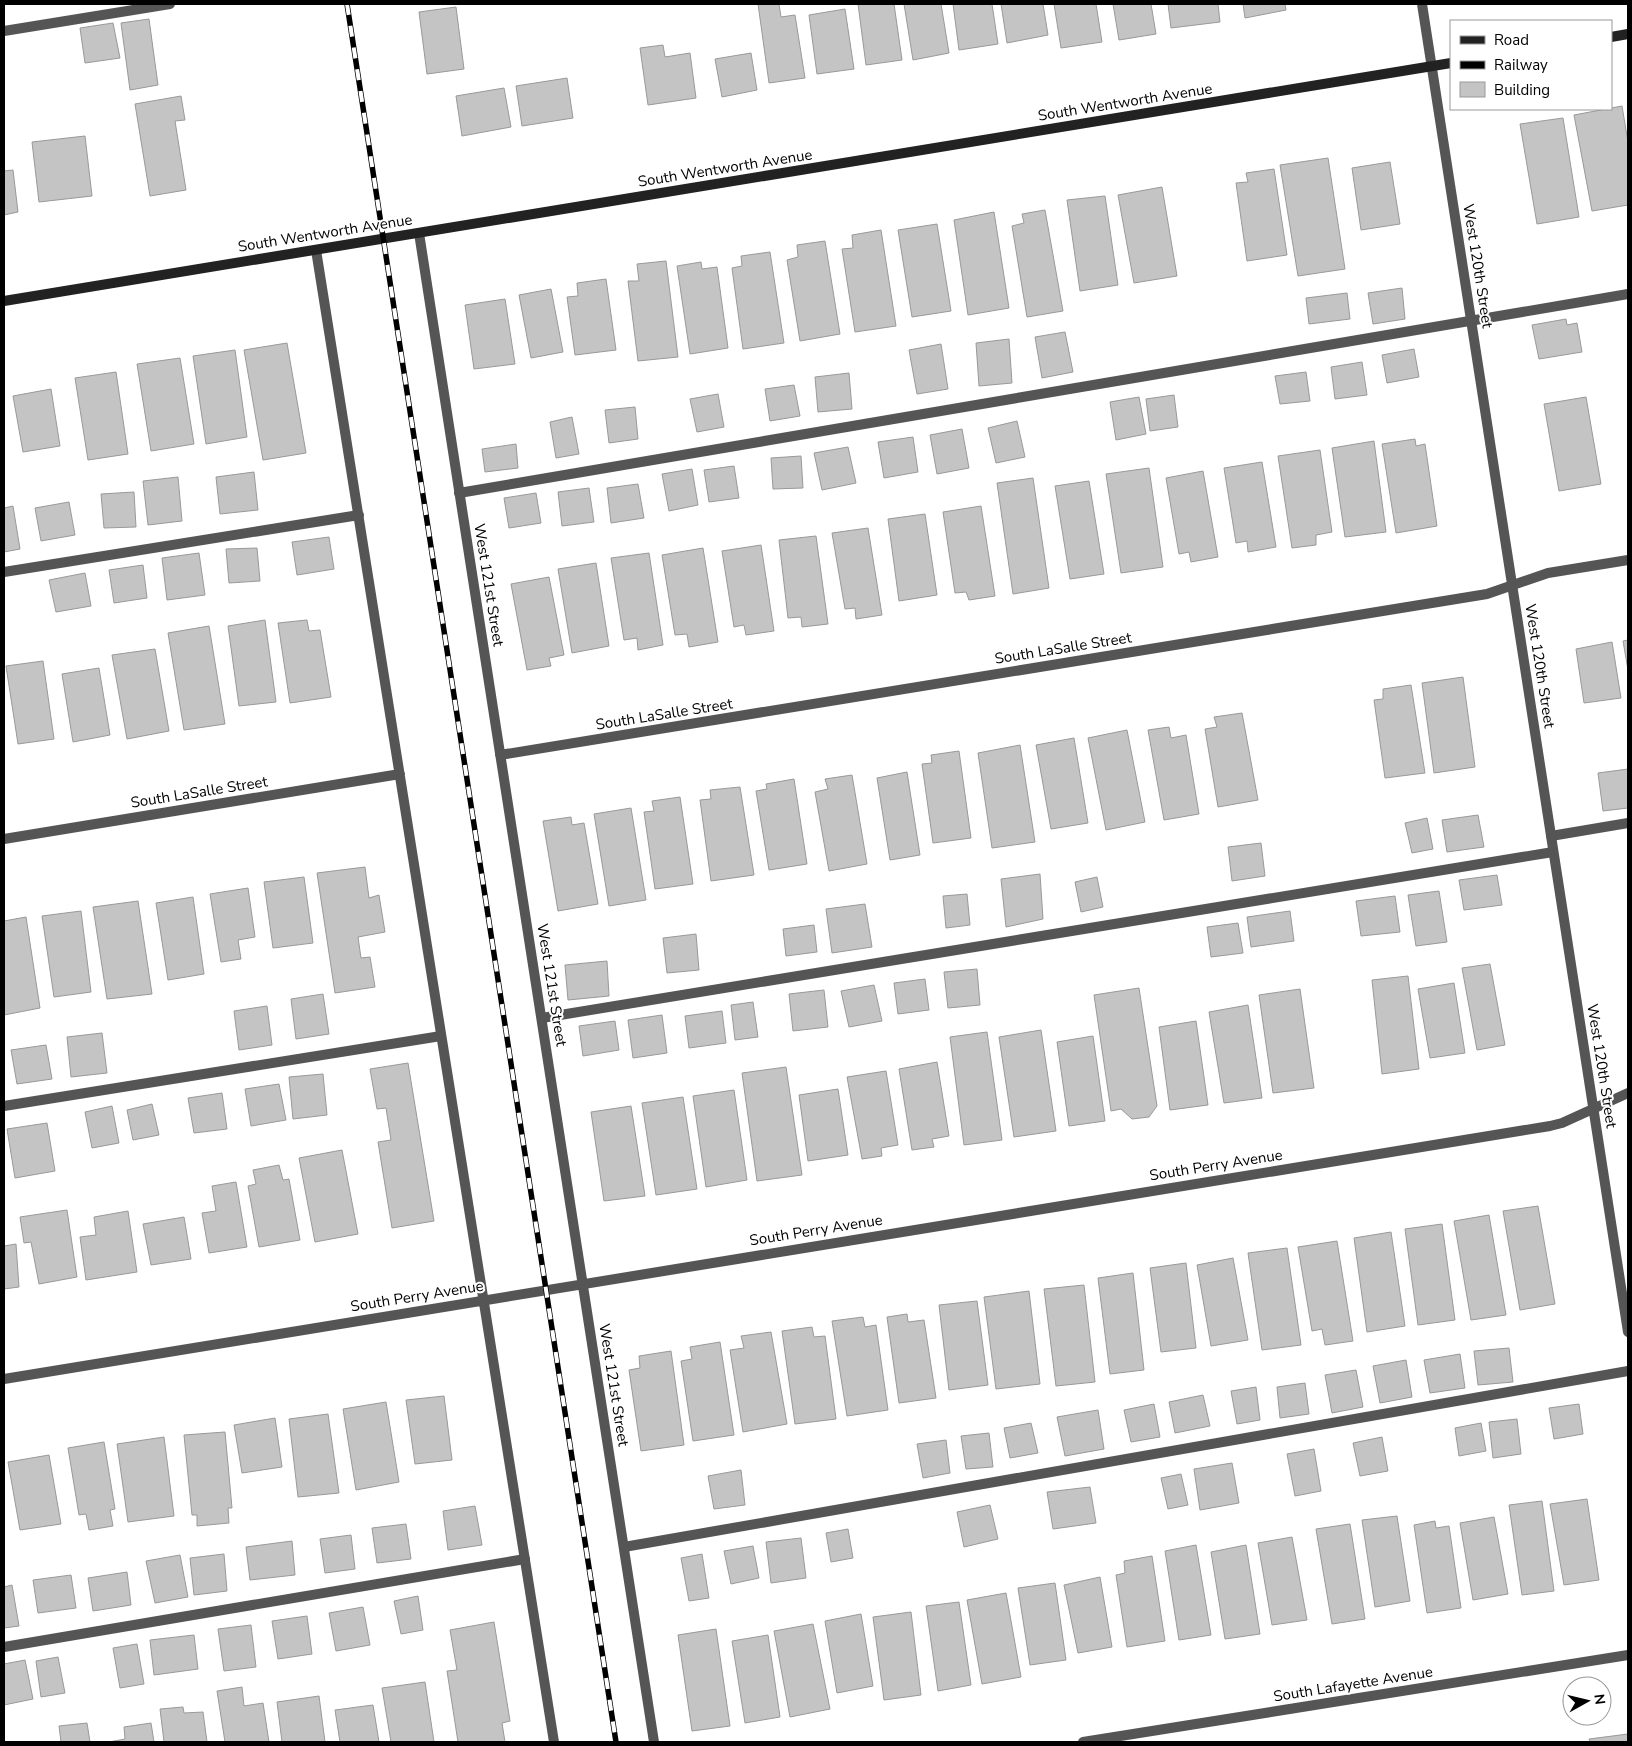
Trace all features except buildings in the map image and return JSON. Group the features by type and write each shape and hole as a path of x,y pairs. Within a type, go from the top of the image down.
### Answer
{"street":[{"path":"4,32 170,4"},
{"name":"West 120th Street","path":"1422,4 1628,1332"},
{"path":"1612,37 1628,34"},
{"name":"South Wentworth Avenue","path":"4,301 1450,64"},
{"name":"West 121st Street","path":"419,233 654,1742"},
{"path":"316,250 554,1742"},
{"path":"460,493 1628,294"},
{"path":"4,572 359,515"},
{"name":"South LaSalle Street","path":"500,755 1478,596 1548,573 1628,560"},
{"name":"South LaSalle Street","path":"4,839 400,774"},
{"path":"1551,836 1628,823"},
{"path":"542,1018 1554,852"},
{"path":"4,1106 442,1036"},
{"name":"South Perry Avenue","path":"4,1379 1550,1126 1562,1123 1628,1093"},
{"path":"624,1547 1628,1371"},
{"path":"4,1647 525,1559"},
{"name":"South Lafayette Avenue","path":"1083,1742 1628,1655"}],"railway":[{"path":"347,4 616,1742"}]}
